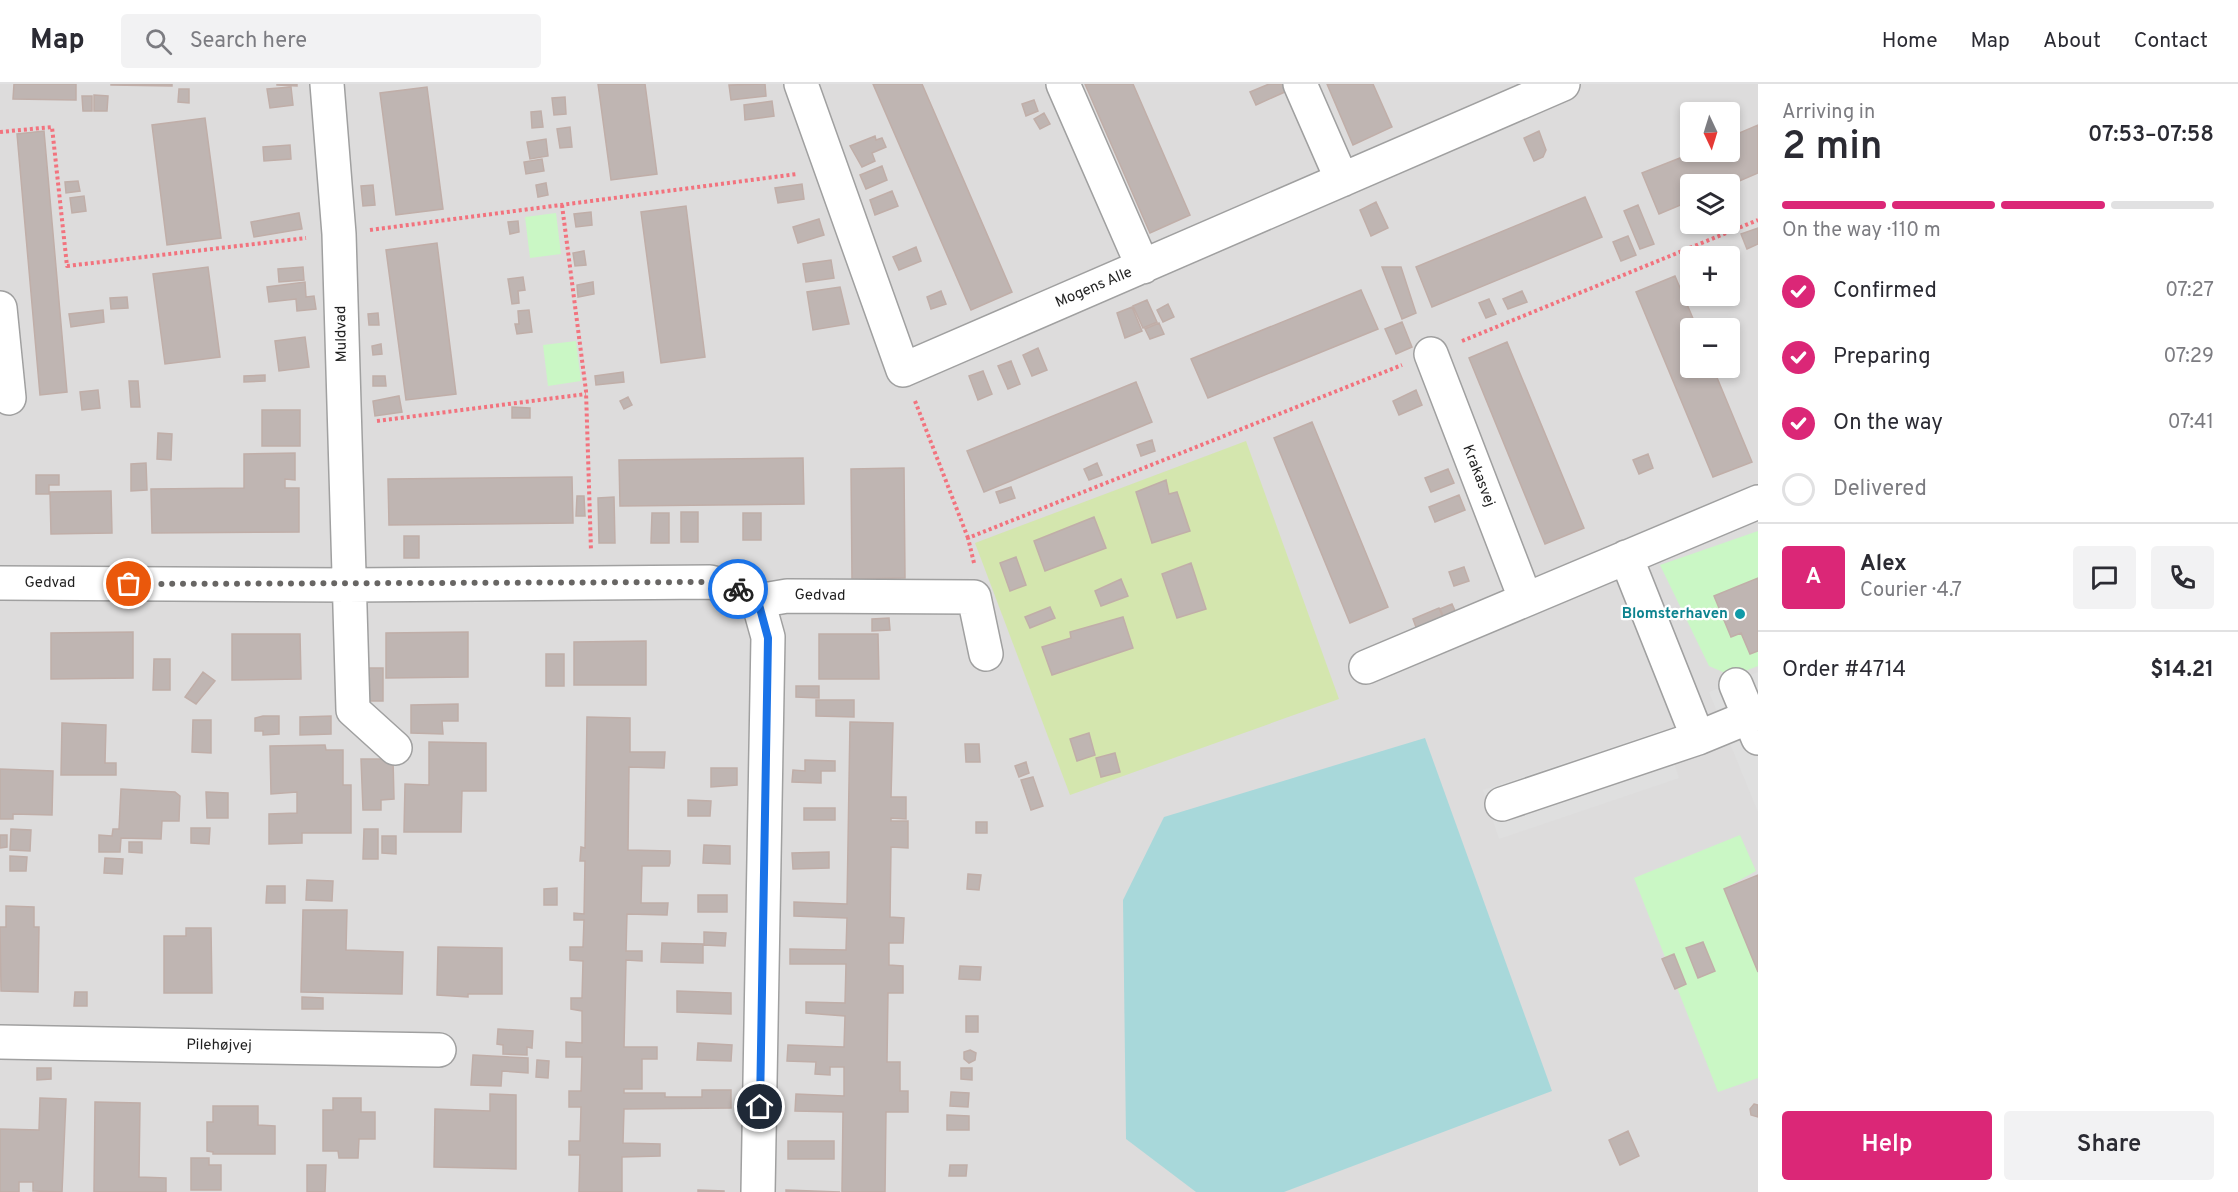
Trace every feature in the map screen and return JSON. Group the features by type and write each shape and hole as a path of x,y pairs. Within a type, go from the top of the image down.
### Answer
{"street":[{"name":"Muldvad","path":"327,84 339,234 353,710 395,748"},
{"path":"801,84 903,370"},
{"path":"1063,84 1143,267"},
{"path":"1300,84 1342,180"},
{"name":"Mogens Alle","path":"903,370 1563,84"},
{"path":"0,308 9,398"},
{"name":"Krakasvej","path":"1431,354 1525,598"},
{"path":"1366,667 1525,598 1758,502"},
{"path":"1626,557 1698,738"},
{"name":"Gedvad","path":"0,583 348,585 710,582 739,589 758,601 787,596 975,597"},
{"path":"975,597 986,654"},
{"path":"758,601 768,638 758,1192"},
{"path":"1502,804 1698,738 1754,727 1736,685"},
{"name":"Pilehøjvej","path":"0,1042 439,1050"}],"path":[{"path":"0,132 52,127 67,266 339,234 792,175 830,166"},
{"path":"561,205 586,394 592,583"},
{"path":"968,538 1431,354 1758,220"},
{"path":"903,370 968,538 977,577 975,597"},
{"path":"344,425 586,394"}],"shaded area":[{"path":"0,84 1758,84 1758,1192 0,1192"},
{"path":"1758,672 1758,812 1709,692"},
{"path":"1663,730 1679,778 1499,839 1483,790"}],"green space":[{"path":"556,213 561,254 530,258 525,217"},
{"path":"576,341 581,381 548,386 543,345"},
{"path":"1246,441 1339,699 1070,795 975,543"},
{"path":"1758,531 1758,578 1714,596 1731,637 1741,633 1750,654 1758,651 1758,666 1732,676 1709,666 1660,565"},
{"path":"1740,835 1756,871 1724,889 1758,972 1758,1078 1718,1092 1634,878"}],"water":[{"path":"1425,738 1552,1091 1284,1192 1196,1192 1126,1139 1123,900 1164,817"}],"building":[{"path":"14,84 76,84 76,100 13,99"},
{"path":"172,84 172,86 111,85"},
{"path":"297,84 297,86 277,85"},
{"path":"598,84 645,84 657,174 611,180"},
{"path":"765,84 766,96 731,100 729,85"},
{"path":"873,84 922,84 1012,292 971,310"},
{"path":"1085,84 1133,84 1190,215 1150,233"},
{"path":"1269,84 1284,84 1287,91 1256,105 1250,92"},
{"path":"1327,84 1373,84 1392,127 1353,145"},
{"path":"291,87 293,105 270,108 267,89"},
{"path":"427,87 443,209 396,215 380,93"},
{"path":"179,89 189,89 189,103 178,102"},
{"path":"94,95 108,96 107,111 94,111"},
{"path":"82,96 92,96 92,111 83,111"},
{"path":"565,97 566,114 554,115 552,98"},
{"path":"1034,100 1038,111 1026,116 1022,104"},
{"path":"772,101 774,116 745,120 744,105"},
{"path":"541,111 543,127 532,128 531,112"},
{"path":"1044,113 1050,124 1040,129 1034,119"},
{"path":"205,118 221,238 167,245 152,125"},
{"path":"1758,125 1758,173 1740,181 1740,174 1680,174 1680,205 1659,214 1642,173 1680,158 1680,162 1740,162 1740,133"},
{"path":"570,127 572,147 560,148 557,129"},
{"path":"44,131 67,392 40,395 17,134"},
{"path":"1539,131 1546,150 1543,157 1534,161 1524,138"},
{"path":"875,136 876,140 882,138 886,147 872,153 875,161 862,167 850,146"},
{"path":"546,139 548,156 530,159 527,142"},
{"path":"290,145 291,159 264,161 263,147"},
{"path":"542,159 544,171 526,174 524,162"},
{"path":"882,166 887,180 866,189 860,175"},
{"path":"78,181 80,191 66,193 65,182"},
{"path":"546,183 548,195 538,197 536,185"},
{"path":"802,184 804,199 778,203 775,188"},
{"path":"373,185 375,205 363,206 361,186"},
{"path":"892,191 898,206 875,215 870,200"},
{"path":"84,196 86,211 72,213 70,198"},
{"path":"1585,197 1602,237 1432,307 1416,267"},
{"path":"1376,202 1388,228 1371,236 1360,210"},
{"path":"1638,205 1654,244 1640,249 1624,211"},
{"path":"686,206 705,357 661,363 641,212"},
{"path":"591,212 592,225 576,227 574,214"},
{"path":"299,213 302,229 254,237 251,222"},
{"path":"819,219 824,235 798,243 793,227"},
{"path":"518,221 519,232 510,234 508,222"},
{"path":"1758,228 1758,244 1747,249 1741,234"},
{"path":"1628,236 1636,255 1621,261 1613,242"},
{"path":"437,243 456,394 406,400 386,250"},
{"path":"916,247 921,261 899,270 893,257"},
{"path":"584,251 586,265 575,266 573,253"},
{"path":"831,260 834,278 806,282 803,264"},
{"path":"208,267 220,357 165,364 153,274"},
{"path":"303,267 304,280 279,282 278,269"},
{"path":"1382,267 1401,267 1416,313 1402,319"},
{"path":"1675,276 1680,288 1680,306 1688,306 1693,318 1680,318 1680,378 1717,378 1752,462 1713,477 1636,292"},
{"path":"523,277 525,290 518,291 519,303 512,304 508,279"},
{"path":"305,282 306,297 314,296 316,309 297,311 296,299 269,302 267,287"},
{"path":"593,282 594,294 578,297 577,285"},
{"path":"840,287 849,324 813,330 807,292"},
{"path":"1361,290 1378,329 1208,398 1191,359"},
{"path":"941,291 946,304 931,309 927,297"},
{"path":"1522,291 1527,302 1508,309 1503,299"},
{"path":"127,297 128,308 111,309 110,298"},
{"path":"1489,299 1496,314 1486,318 1479,303"},
{"path":"1147,300 1157,322 1143,328 1133,306"},
{"path":"1168,304 1174,317 1163,322 1157,310"},
{"path":"1132,307 1142,331 1125,338 1117,313"},
{"path":"103,310 104,322 71,327 69,314"},
{"path":"529,310 532,332 517,334 515,324 519,324 518,311"},
{"path":"378,313 379,325 369,325 368,314"},
{"path":"1402,322 1412,347 1396,354 1385,329"},
{"path":"1159,323 1164,334 1150,339 1145,329"},
{"path":"305,337 309,367 279,371 275,341"},
{"path":"1507,342 1584,528 1545,544 1469,358"},
{"path":"381,344 382,354 373,355 372,346"},
{"path":"1038,348 1047,370 1032,376 1023,355"},
{"path":"1011,361 1020,384 1008,389 998,366"},
{"path":"983,371 992,394 978,400 969,376"},
{"path":"623,372 624,382 596,385 595,376"},
{"path":"265,375 265,381 244,382 244,376"},
{"path":"373,376 385,376 386,386 373,386"},
{"path":"129,381 138,381 140,407 131,407"},
{"path":"1136,382 1152,422 984,492 967,451"},
{"path":"98,390 100,408 82,410 80,392"},
{"path":"1416,390 1422,405 1399,415 1393,401"},
{"path":"399,396 402,412 375,416 373,401"},
{"path":"628,397 632,405 624,409 620,401"},
{"path":"512,407 530,408 530,418 512,418"},
{"path":"262,410 300,410 300,446 262,446"},
{"path":"1312,422 1388,607 1350,623 1274,438"},
{"path":"158,433 172,434 171,460 157,459"},
{"path":"1152,440 1155,451 1141,456 1137,445"},
{"path":"295,453 295,480 285,479 285,488 299,488 299,532 152,533 151,489 244,488 244,454"},
{"path":"1648,454 1653,468 1639,474 1633,460"},
{"path":"803,458 804,504 620,506 619,460"},
{"path":"146,463 147,490 131,491 131,464"},
{"path":"1097,463 1102,475 1089,480 1084,469"},
{"path":"904,468 905,578 852,579 851,469"},
{"path":"1448,469 1454,483 1431,492 1425,478"},
{"path":"36,475 59,475 59,485 49,485 49,494 36,494"},
{"path":"572,477 573,523 389,525 388,479"},
{"path":"1166,480 1169,494 1177,492 1190,531 1152,543 1136,492"},
{"path":"1011,487 1015,498 1000,503 996,492"},
{"path":"111,491 112,533 51,534 50,492"},
{"path":"1459,495 1465,510 1435,522 1429,507"},
{"path":"577,496 584,496 585,516 576,516"},
{"path":"614,497 615,543 599,543 598,498"},
{"path":"681,512 698,512 698,542 681,542"},
{"path":"652,513 669,513 669,543 651,543"},
{"path":"743,513 761,513 761,540 743,540"},
{"path":"1094,517 1106,548 1045,571 1034,541"},
{"path":"404,536 419,536 419,558 404,558"},
{"path":"1016,557 1026,585 1010,591 1000,563"},
{"path":"1191,563 1206,609 1177,618 1162,574"},
{"path":"1464,567 1469,581 1454,586 1449,572"},
{"name":"Blomsterhaven","path":"1758,578 1758,651 1750,654 1741,633 1731,637 1714,596"},
{"path":"1121,579 1128,596 1101,606 1095,591"},
{"path":"1452,604 1457,615 1445,620 1440,609"},
{"path":"1050,607 1055,618 1030,628 1025,617"},
{"path":"1439,608 1444,620 1417,630 1413,619"},
{"path":"1123,617 1133,648 1052,675 1042,647 1071,638 1070,632"},
{"path":"889,618 890,630 872,631 872,619"},
{"path":"133,632 133,678 51,679 51,633"},
{"path":"468,632 468,677 386,678 386,633"},
{"path":"232,634 300,634 301,679 232,680"},
{"path":"819,634 878,634 879,679 819,679"},
{"path":"646,641 646,685 574,685 574,642"},
{"path":"546,654 564,654 564,686 546,686"},
{"path":"154,659 170,659 170,690 153,690"},
{"path":"363,668 383,668 383,701 363,701"},
{"path":"203,672 215,681 196,704 185,697"},
{"path":"796,686 819,686 819,698 796,697"},
{"path":"816,700 854,700 854,717 816,716"},
{"path":"458,704 458,721 442,721 443,734 411,733 411,705"},
{"path":"279,716 279,734 263,735 263,731 255,731 255,718"},
{"path":"331,716 331,734 300,735 300,717"},
{"path":"587,717 630,718 630,752 665,752 664,768 629,767 628,850 670,851 670,863 669,866 642,866 641,903 668,903 667,915 627,914 626,951 642,951 642,961 626,960 624,1047 657,1047 657,1059 642,1059 642,1089 624,1089 624,1093 665,1093 665,1097 702,1097 702,1090 731,1090 731,1108 624,1109 623,1143 660,1144 660,1156 622,1157 622,1192 579,1192 580,1155 569,1155 569,1141 580,1141 581,1107 569,1107 569,1091 581,1091 582,1057 566,1057 566,1042 582,1043 582,1011 571,1009 571,998 582,998 583,961 570,960 570,947 583,947 584,920 574,920 574,913 584,914 585,861 580,861 581,847 585,848"},
{"path":"193,720 211,720 211,753 192,752"},
{"path":"850,722 893,723 891,797 906,797 906,819 891,818 891,821 908,821 908,848 891,847 890,917 904,918 903,943 889,943 889,965 903,966 903,993 888,993 887,1062 900,1062 900,1091 908,1091 908,1112 886,1112 885,1192 842,1192 843,1112 795,1111 796,1094 844,1096 844,1067 830,1067 830,1075 815,1074 816,1062 787,1061 788,1045 844,1047 845,1016 806,1013 806,1002 845,1003 846,964 790,964 790,949 846,950 847,918 794,916 794,902 847,904"},
{"path":"62,723 106,725 105,763 116,763 116,775 61,775"},
{"path":"1089,733 1095,755 1077,761 1070,739"},
{"path":"429,742 486,743 486,791 462,791 461,832 404,832 405,784 429,785"},
{"path":"965,744 979,744 980,762 966,762"},
{"path":"325,745 326,750 343,750 343,785 351,785 351,833 302,833 302,843 269,844 269,814 297,813 297,792 271,794 270,746"},
{"path":"1115,753 1120,772 1101,777 1096,758"},
{"path":"361,759 393,759 394,799 381,800 381,810 363,810"},
{"path":"805,760 835,761 835,771 821,771 821,783 792,782 793,770 805,771"},
{"path":"1026,762 1029,773 1019,777 1015,766"},
{"path":"711,768 737,768 737,785 711,787"},
{"path":"0,769 53,771 52,815 13,814 13,819 0,819"},
{"path":"1033,777 1043,806 1031,810 1021,780"},
{"path":"121,789 175,792 180,796 179,821 162,821 161,839 121,838 120,852 99,852 99,835 112,836 113,829 119,829"},
{"path":"206,792 228,793 228,818 207,818"},
{"path":"688,800 711,801 710,816 688,816"},
{"path":"804,808 835,808 835,820 804,820"},
{"path":"976,822 987,822 987,833 976,833"},
{"path":"191,828 210,828 209,844 191,843"},
{"path":"11,829 31,830 30,851 10,850"},
{"path":"364,829 378,829 378,859 363,859"},
{"path":"0,835 7,835 7,847 0,848"},
{"path":"382,836 396,836 396,854 382,853"},
{"path":"129,842 142,842 142,853 129,852"},
{"path":"704,845 730,846 730,864 703,863"},
{"path":"829,852 829,868 793,869 792,853"},
{"path":"10,856 27,857 26,871 10,871"},
{"path":"105,858 123,859 122,874 104,873"},
{"path":"968,874 981,875 979,890 967,889"},
{"path":"1758,875 1758,972 1724,889"},
{"path":"307,880 333,881 332,901 306,900"},
{"path":"267,886 285,886 285,903 266,903"},
{"path":"557,888 557,905 544,905 544,889"},
{"path":"698,895 727,895 727,912 698,912"},
{"path":"6,906 34,907 34,927 39,927 38,992 1,991 0,927 6,927"},
{"path":"303,910 347,910 346,950 403,952 402,994 301,992"},
{"path":"186,928 211,928 212,993 164,993 164,936 186,936"},
{"path":"704,932 726,933 725,946 704,945"},
{"path":"1703,942 1715,971 1698,978 1686,948"},
{"path":"662,943 703,944 703,963 661,962"},
{"path":"438,947 502,948 502,994 468,994 468,997 437,995"},
{"path":"1674,954 1686,984 1675,989 1662,959"},
{"path":"960,966 981,967 980,980 959,979"},
{"path":"677,991 731,993 731,1014 677,1012"},
{"path":"75,992 87,992 87,1006 74,1006"},
{"path":"302,997 323,998 323,1009 302,1009"},
{"path":"966,1016 978,1016 978,1032 966,1032"},
{"path":"498,1029 533,1031 532,1048 527,1047 527,1055 503,1054 503,1045 497,1044"},
{"path":"698,1043 732,1045 731,1061 697,1060"},
{"path":"970,1050 976,1053 975,1060 969,1063 964,1059 964,1052"},
{"path":"473,1055 528,1058 528,1073 502,1071 501,1086 471,1085"},
{"path":"537,1060 549,1061 548,1078 536,1077"},
{"path":"37,1068 51,1068 51,1079 37,1080"},
{"path":"961,1068 972,1068 972,1080 961,1079"},
{"path":"951,1092 969,1093 968,1107 950,1106"},
{"path":"490,1094 516,1095 516,1169 434,1167 435,1109 490,1111"},
{"path":"40,1098 66,1099 62,1192 33,1191 33,1182 19,1182 19,1192 0,1192 0,1129 39,1130"},
{"path":"333,1098 361,1098 361,1112 375,1112 375,1139 359,1139 358,1158 339,1158 338,1151 323,1151 323,1110 333,1110"},
{"path":"95,1102 140,1103 139,1177 166,1178 166,1192 94,1192"},
{"path":"1754,1104 1758,1105 1758,1117 1751,1115 1750,1109"},
{"path":"213,1106 258,1106 258,1125 275,1126 275,1154 213,1154 207,1151 207,1122 213,1122"},
{"path":"947,1115 969,1116 969,1130 947,1130"},
{"path":"1628,1131 1639,1156 1620,1165 1609,1140"},
{"path":"788,1141 834,1141 834,1159 788,1159"},
{"path":"191,1158 209,1158 209,1165 221,1165 221,1190 191,1190"},
{"path":"307,1165 326,1165 325,1192 307,1192"},
{"path":"950,1165 967,1165 966,1176 949,1176"},
{"path":"698,1190 724,1191 724,1192 698,1192"},
{"path":"786,1190 840,1192 786,1192"}],"way so far":[{"path":"129,584 710,582 738,589"}],"place":[{"name":"Blomsterhaven","path":"1740,614"}],"route":[{"path":"738,589 758,601 768,638 760,1107"}]}
